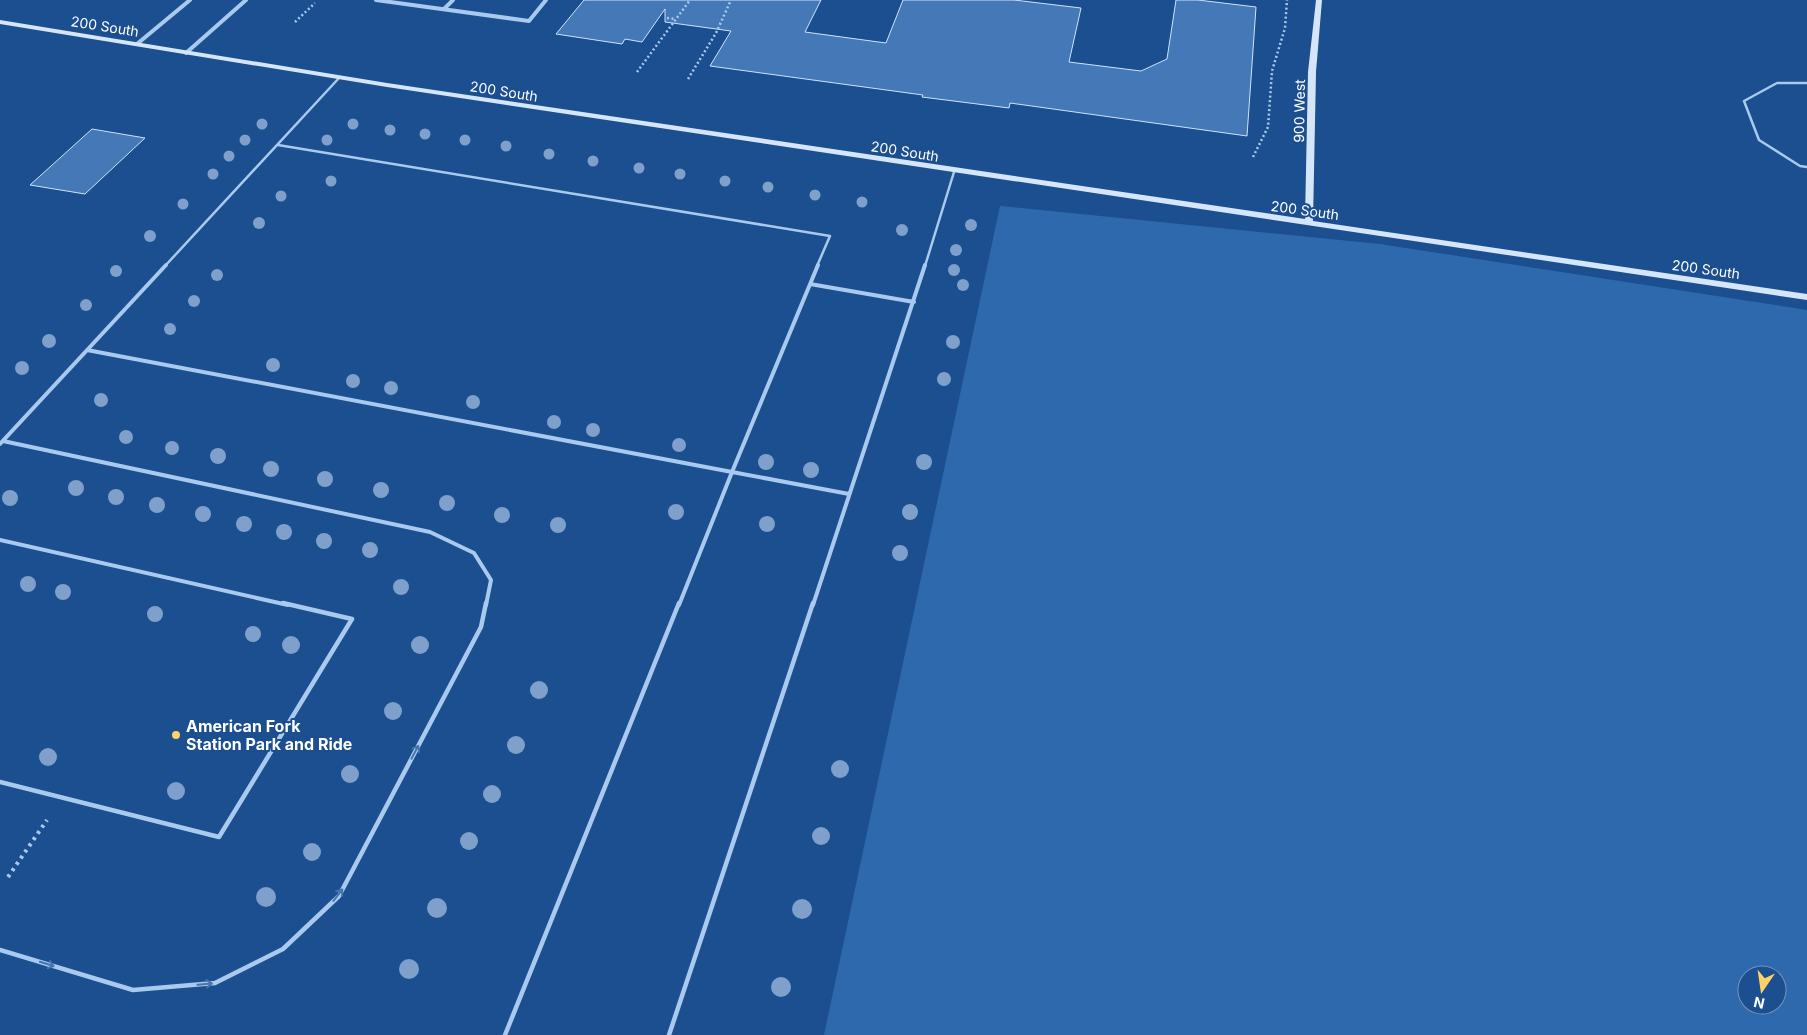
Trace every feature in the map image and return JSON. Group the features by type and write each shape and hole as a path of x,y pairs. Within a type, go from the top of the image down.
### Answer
{"street":[{"path":"137,44 190,0"},
{"path":"186,54 246,0"},
{"path":"376,0 529,21 546,0"},
{"path":"444,9 452,0"},
{"name":"900 West","path":"1308,223 1312,72 1319,0"},
{"name":"200 South","path":"0,22 137,44 186,54 954,172 1807,297"}],"lane":[{"path":"1,442 339,78"},
{"path":"1807,82 1777,83 1744,101 1759,140 1800,166 1807,167"},
{"path":"278,145 830,236 732,472 504,1035"},
{"path":"669,1035 914,302 954,172"},
{"path":"810,284 914,302"},
{"path":"87,350 850,494"},
{"path":"0,950 134,990 214,983 283,948 339,896 481,627 491,580 474,553 430,532 1,442"},
{"path":"0,540 352,619 219,837 0,782"}],"path":[{"path":"638,72 690,0"},
{"path":"688,79 716,33 731,0"},
{"path":"1254,157 1268,128 1272,71 1285,28 1286,0"},
{"path":"295,22 315,3"},
{"path":"667,18 676,19"},
{"path":"8,877 62,798"}],"shaded area":[{"path":"1000,206 1380,244 1807,310 1807,1035 824,1035"}],"building":[{"path":"584,0 821,0 805,32 886,43 903,0 1014,0 1081,8 1069,62 1141,71 1167,59 1176,0 1198,0 1256,7 1247,136 1010,103 1009,108 922,97 923,95 710,66 731,31 665,22 665,9 642,42 625,39 622,44 556,34"},
{"path":"92,129 145,138 85,194 30,185"}],"place":[{"name":"American Fork Station Park and Ride","path":"176,735"}]}
